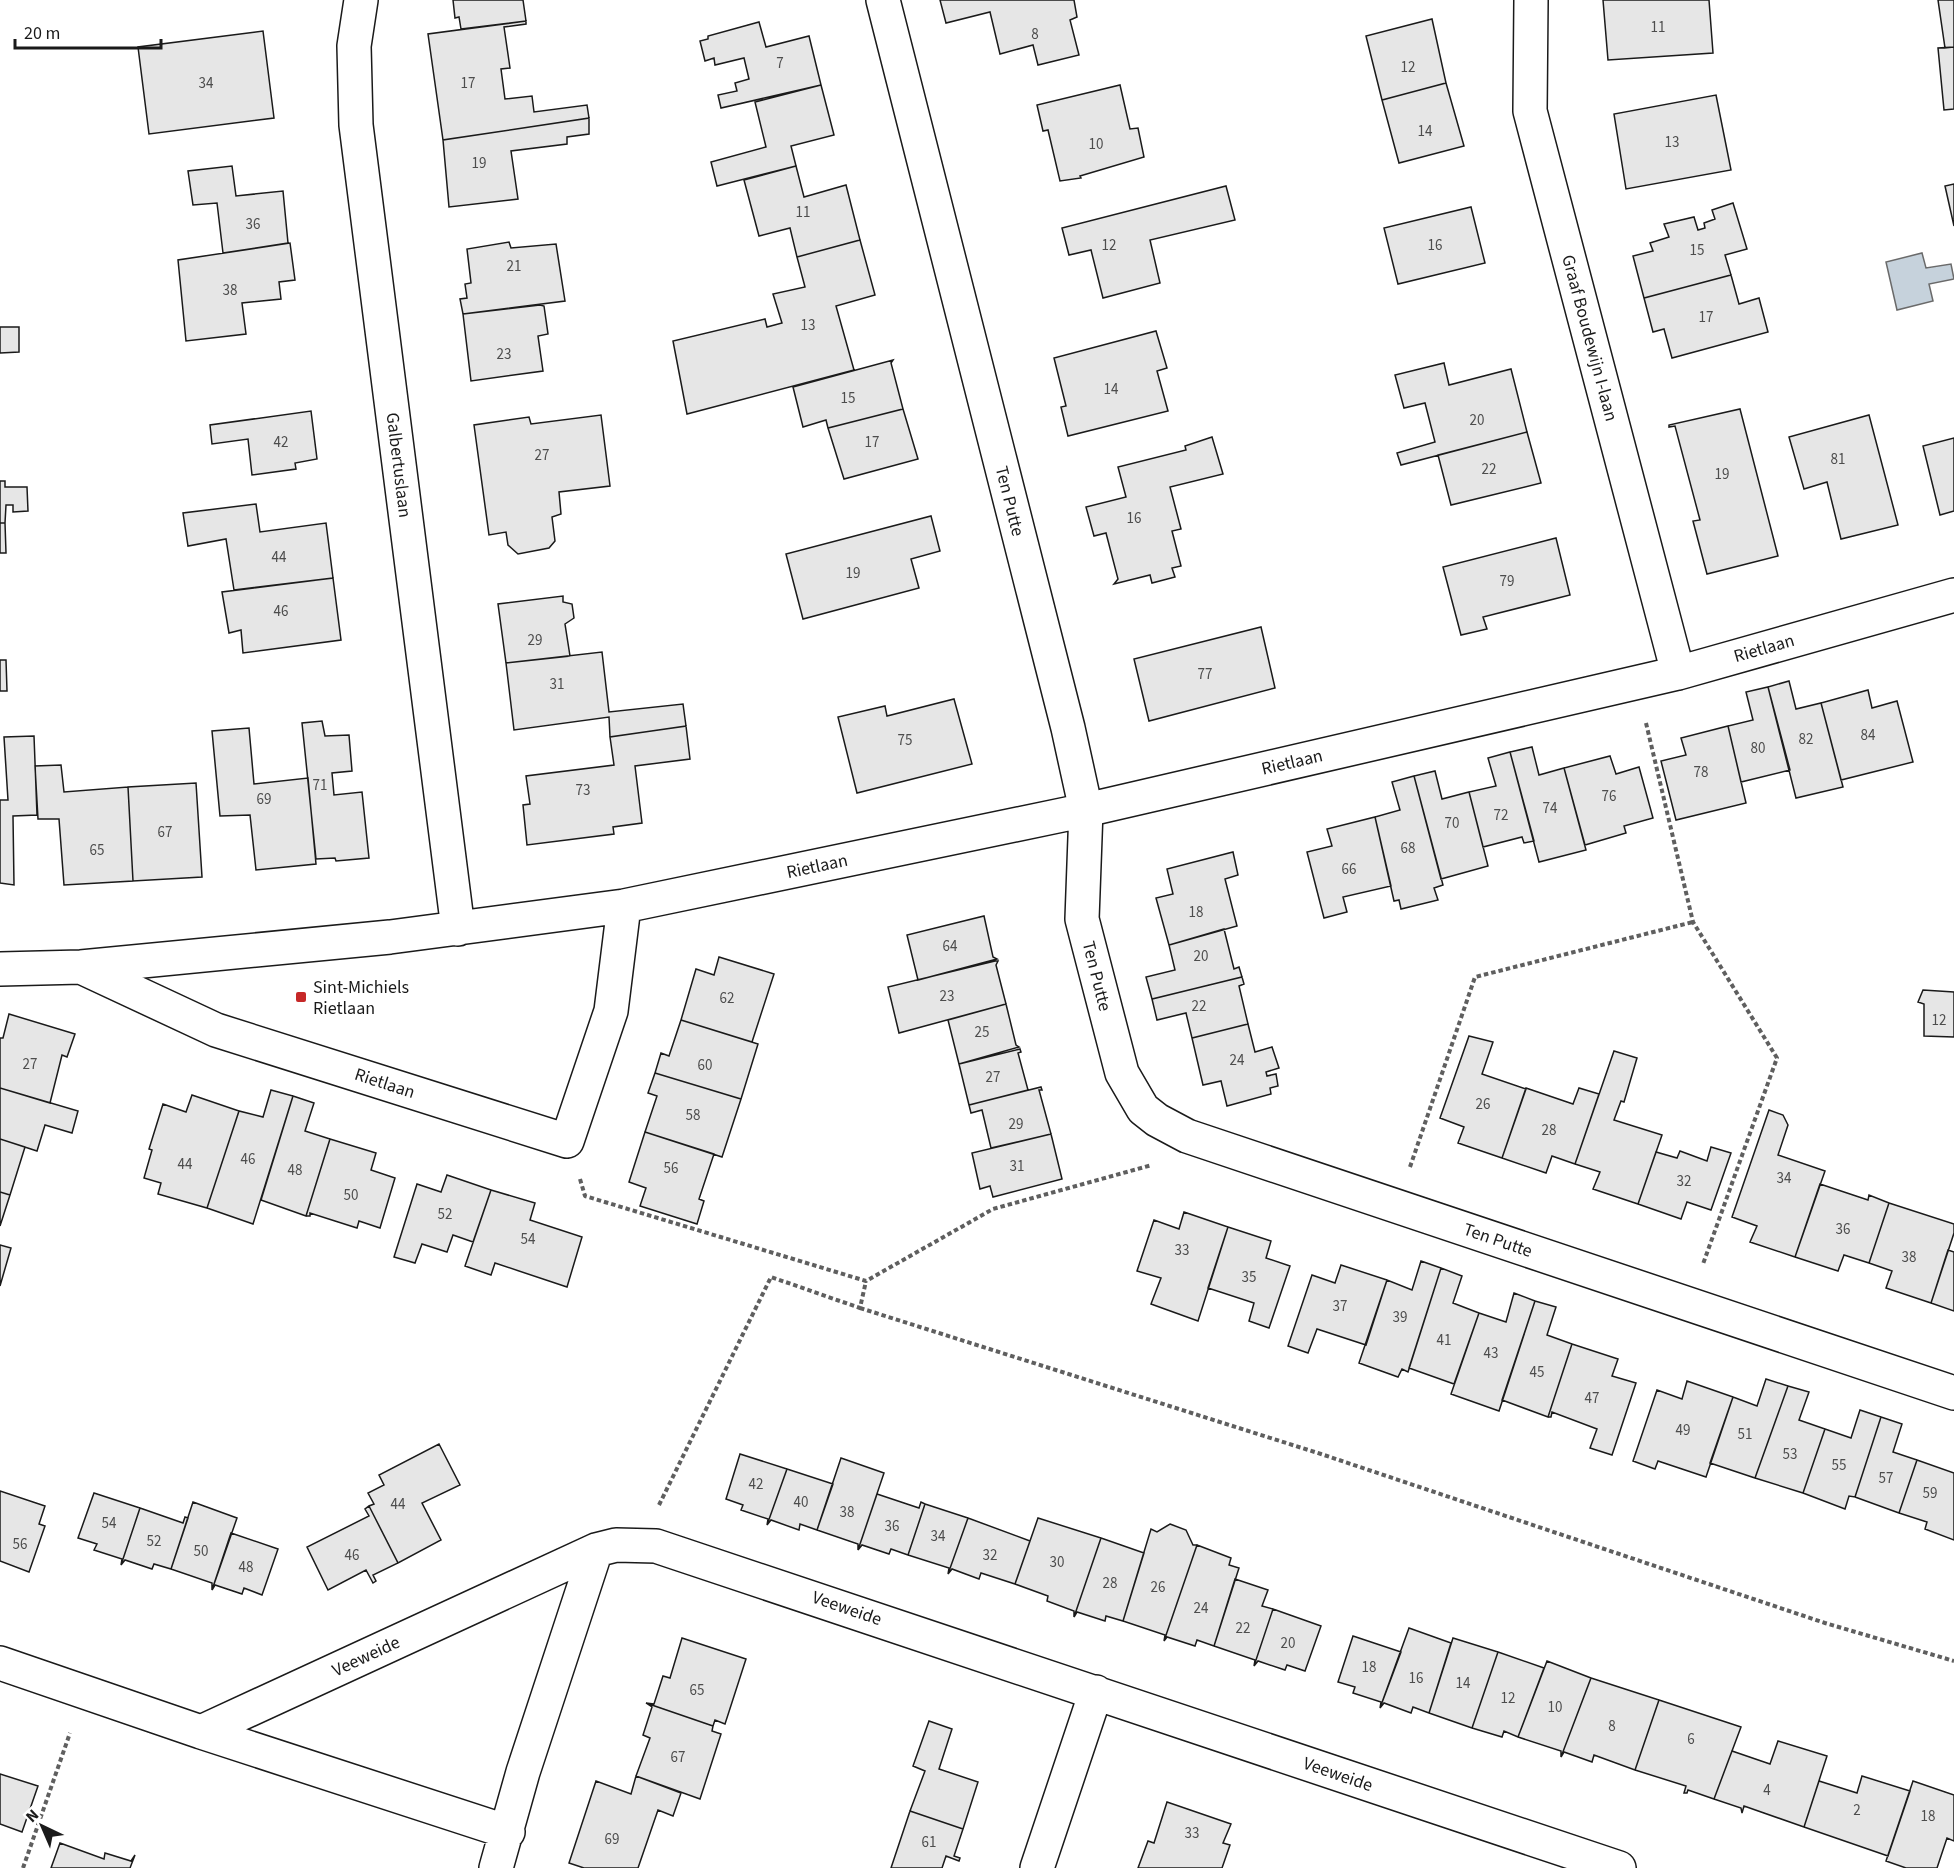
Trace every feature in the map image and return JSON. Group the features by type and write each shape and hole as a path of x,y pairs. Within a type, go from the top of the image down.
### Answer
{"street":[{"name":"Galbertuslaan","path":"362,0 354,46 356,125 458,929"},
{"name":"Ten Putte","path":"884,0 1068,728 1086,810 1082,918 1122,1073 1143,1109 1157,1120 1187,1136 1397,1205 1688,1306 1954,1393"},
{"name":"Graaf Boudewijn I-laan","path":"1531,0 1530,111 1678,673"},
{"name":"Rietlaan","path":"0,969 81,967 458,929 624,906 1086,810 1678,673 1954,594"},
{"path":"567,1141 611,1011 624,906"},
{"name":"Rietlaan","path":"81,967 216,1030 567,1141"},
{"name":"Veeweide","path":"201,1732 596,1550 640,1544 682,1553 1096,1692 1578,1862 1619,1868"},
{"path":"496,1868 508,1832 523,1772 596,1550"},
{"path":"0,1663 201,1732 508,1832"},
{"path":"1037,1868 1096,1692"}],"path":[{"path":"1636,681 1693,922 1777,1058 1688,1306"},
{"path":"1397,1205 1475,977 1693,922"},
{"path":"567,1141 585,1196 866,1281 993,1209 1157,1164 1187,1136"},
{"path":"640,1544 771,1277 860,1308 1321,1454 1825,1623 1954,1661"},
{"path":"860,1308 866,1281"},
{"path":"22,1868 85,1692"}],"shaded area":[{"path":"1922,253 1926,268 1951,264 1954,279 1929,284 1933,301 1897,310 1886,262"}],"building":[{"path":"453,0 523,0 526,21 461,29 459,17 455,18"},
{"path":"940,0 1074,0 1077,17 1070,20 1079,55 1038,65 1033,45 1000,54 990,12 946,23"},
{"path":"1603,0 1709,0 1713,53 1608,60"},
{"path":"1938,0 1954,0 1954,47 1945,48"},
{"path":"1432,19 1446,83 1382,100 1366,36"},
{"path":"526,21 526,24 504,27 510,68 501,69 505,99 532,96 534,112 587,105 589,118 443,140 428,34"},
{"path":"759,22 766,47 809,36 821,85 721,108 718,95 737,91 735,83 749,79 744,58 715,65 714,58 705,61 700,41 708,39 708,36"},
{"path":"263,31 274,118 149,134 138,47"},
{"path":"1954,47 1954,109 1944,110 1938,48"},
{"path":"1446,83 1464,146 1399,163 1382,100"},
{"path":"821,85 834,135 791,146 796,166 717,186 711,162 766,147 755,102"},
{"path":"1120,85 1130,129 1138,128 1144,157 1080,176 1081,178 1060,181 1048,130 1043,131 1037,105"},
{"path":"1716,95 1731,170 1626,189 1614,114"},
{"path":"589,118 589,134 567,137 567,144 511,151 518,199 449,207 443,140"},
{"path":"232,166 236,196 283,191 288,243 223,253 217,203 193,205 188,171"},
{"path":"796,166 804,197 846,185 860,240 797,257 790,228 759,236 744,180"},
{"path":"1954,184 1954,226 1945,186"},
{"path":"1226,186 1235,220 1150,240 1160,283 1103,298 1091,250 1069,255 1062,228"},
{"path":"1733,203 1747,249 1725,255 1731,275 1644,298 1633,256 1653,251 1650,243 1669,237 1664,224 1694,217 1698,230 1705,228 1704,223 1715,219 1712,210"},
{"path":"1471,207 1485,263 1398,284 1384,228"},
{"path":"860,240 875,295 836,306 854,370 687,414 673,341 765,319 767,327 782,323 773,294 805,287 797,257"},
{"path":"509,242 511,248 556,244 565,301 463,314 460,299 467,298 465,284 471,283 467,249"},
{"path":"290,243 295,280 279,282 281,299 242,303 246,334 186,341 178,260"},
{"path":"1731,275 1739,304 1759,298 1768,332 1672,358 1664,329 1653,332 1644,298"},
{"path":"544,306 548,334 538,336 543,371 471,381 463,314"},
{"path":"0,327 19,327 19,352 0,353"},
{"path":"1156,331 1167,368 1157,371 1168,411 1068,436 1061,407 1066,406 1054,358"},
{"path":"893,360 891,363 903,409 828,428 826,420 803,427 793,387"},
{"path":"1444,363 1449,385 1511,369 1527,432 1401,465 1397,453 1435,442 1425,403 1404,408 1395,375"},
{"path":"903,409 918,459 844,479 828,428"},
{"path":"1740,409 1778,556 1707,574 1693,521 1700,520 1675,426 1669,427 1669,425"},
{"path":"311,411 317,459 295,463 296,469 252,475 248,439 212,444 210,425"},
{"path":"601,415 610,486 559,492 561,514 552,517 555,541 549,548 518,554 508,545 506,532 489,535 474,425 529,417 531,424"},
{"path":"1869,415 1898,525 1841,539 1827,482 1804,489 1789,437"},
{"path":"1527,432 1541,483 1451,505 1438,455"},
{"path":"1212,437 1223,474 1170,487 1181,529 1172,531 1181,566 1172,568 1175,577 1152,583 1150,575 1114,584 1118,579 1106,533 1094,536 1086,507 1126,497 1118,467 1186,450 1185,446"},
{"path":"1954,438 1954,511 1940,515 1923,446"},
{"path":"0,481 5,481 5,487 27,487 28,511 13,512 13,505 6,505 5,523 0,523"},
{"path":"256,504 260,532 326,523 333,578 234,590 226,539 188,546 183,513"},
{"path":"931,516 940,551 911,559 919,588 803,619 786,554"},
{"path":"0,523 5,523 6,553 0,553"},
{"path":"1556,538 1570,595 1483,617 1487,629 1461,635 1443,567"},
{"path":"333,578 341,640 243,653 241,630 229,633 222,592"},
{"path":"563,596 563,602 572,604 574,618 565,624 570,656 506,663 498,604"},
{"path":"1261,627 1275,688 1149,721 1134,659"},
{"path":"602,652 609,712 683,704 686,726 610,737 609,717 514,730 506,663"},
{"path":"0,660 6,660 7,691 0,691"},
{"path":"1789,681 1796,709 1821,703 1843,787 1796,798 1768,687"},
{"path":"1768,687 1790,770 1741,782 1728,726 1753,720 1746,692"},
{"path":"1868,690 1872,708 1897,701 1913,762 1841,780 1821,703"},
{"path":"954,699 972,764 857,793 838,717 885,706 887,716"},
{"path":"322,721 325,736 349,735 352,771 332,773 334,795 362,792 369,858 336,861 335,858 316,859 302,723"},
{"path":"686,726 690,759 635,766 642,823 613,827 614,834 527,845 523,805 530,804 526,776 614,765 610,737"},
{"path":"1728,726 1746,803 1676,820 1661,761 1686,755 1681,738"},
{"path":"249,728 254,784 308,778 316,864 256,870 250,815 220,816 212,731"},
{"path":"34,736 37,815 13,816 14,885 0,883 0,800 8,800 4,737"},
{"path":"1532,747 1539,775 1564,768 1586,850 1539,862 1510,752"},
{"path":"1510,752 1534,841 1524,843 1522,837 1483,847 1469,792 1496,786 1488,758"},
{"path":"1610,756 1616,774 1639,767 1653,818 1624,826 1626,833 1585,845 1564,768"},
{"path":"61,765 64,792 128,787 133,881 64,885 59,819 38,819 35,766"},
{"path":"1435,771 1442,799 1469,792 1488,866 1441,879 1414,776"},
{"path":"1414,776 1443,885 1434,888 1438,900 1401,909 1399,900 1394,901 1375,817 1400,810 1392,782"},
{"path":"196,783 202,877 133,881 128,787"},
{"path":"1375,817 1391,886 1343,897 1347,912 1324,918 1307,852 1332,846 1327,829"},
{"path":"1233,852 1238,875 1225,879 1237,926 1169,945 1156,898 1173,894 1167,869"},
{"path":"984,916 993,957 997,959 918,980 907,935"},
{"path":"1224,929 1234,969 1239,967 1242,977 1152,999 1146,977 1175,970 1169,945"},
{"path":"719,957 774,974 752,1042 681,1020 696,969 714,975"},
{"path":"998,961 996,965 1006,1004 899,1033 888,987"},
{"path":"1242,977 1244,984 1239,986 1248,1024 1192,1038 1186,1013 1157,1020 1152,999"},
{"path":"1923,990 1954,992 1954,1037 1924,1036 1924,1004 1918,1002"},
{"path":"1006,1004 1016,1045 1019,1047 959,1064 948,1020"},
{"path":"9,1014 75,1034 67,1057 62,1055 50,1103 0,1088 0,1038 3,1038"},
{"path":"681,1020 758,1044 741,1099 655,1073 661,1053 669,1056"},
{"path":"1248,1024 1255,1052 1272,1047 1279,1068 1266,1072 1267,1076 1276,1074 1278,1086 1270,1088 1271,1094 1227,1106 1221,1081 1203,1085 1192,1038"},
{"path":"1469,1036 1493,1042 1482,1074 1526,1089 1502,1158 1458,1143 1464,1127 1440,1118"},
{"path":"1020,1049 1021,1052 1018,1053 1028,1090 969,1105 959,1064"},
{"path":"1614,1051 1637,1058 1624,1102 1621,1101 1614,1120 1662,1135 1638,1204 1593,1189 1600,1172 1575,1164"},
{"path":"655,1073 741,1099 722,1157 645,1132 657,1096 648,1093"},
{"path":"1041,1087 1042,1090 1039,1090 1051,1134 991,1148 982,1110 971,1113 969,1105"},
{"path":"0,1088 78,1111 72,1133 45,1125 37,1151 0,1139"},
{"path":"1526,1088 1573,1104 1579,1088 1599,1094 1575,1164 1552,1156 1546,1173 1502,1158"},
{"path":"271,1090 293,1096 253,1224 207,1208 239,1111 263,1117"},
{"path":"192,1095 239,1111 207,1208 158,1194 161,1183 144,1178 152,1150 149,1149 163,1104 186,1112"},
{"path":"293,1096 314,1103 305,1131 330,1139 306,1216 261,1200"},
{"path":"1769,1110 1783,1115 1788,1125 1778,1155 1825,1171 1795,1257 1750,1242 1757,1226 1732,1217"},
{"path":"645,1132 714,1154 699,1199 704,1201 697,1224 640,1206 646,1188 629,1182"},
{"path":"1051,1134 1062,1179 993,1197 990,1186 980,1189 972,1153"},
{"path":"0,1139 25,1147 10,1195 0,1192"},
{"path":"330,1139 376,1153 371,1170 395,1178 380,1228 359,1221 357,1228 310,1213 310,1216 306,1216"},
{"path":"1711,1147 1731,1153 1711,1210 1687,1202 1681,1219 1638,1204 1656,1152 1677,1158 1680,1151 1707,1161"},
{"path":"447,1175 491,1190 473,1242 453,1235 447,1252 422,1244 415,1263 394,1257 417,1184 441,1192"},
{"path":"1820,1184 1868,1200 1869,1195 1889,1203 1869,1263 1844,1255 1838,1271 1795,1257"},
{"path":"491,1190 535,1203 530,1220 582,1237 567,1287 495,1263 491,1275 465,1266"},
{"path":"0,1192 10,1195 0,1226"},
{"path":"1889,1203 1954,1224 1954,1233 1931,1303 1886,1288 1892,1271 1869,1263"},
{"path":"1184,1212 1228,1227 1198,1321 1151,1304 1161,1278 1137,1271 1154,1220 1179,1229"},
{"path":"1228,1227 1271,1241 1266,1258 1290,1266 1269,1328 1249,1321 1254,1303 1208,1288"},
{"path":"0,1245 11,1248 0,1286"},
{"path":"1948,1250 1954,1252 1954,1311 1931,1303"},
{"path":"1421,1261 1441,1268 1408,1372 1402,1369 1398,1377 1359,1363 1387,1280 1412,1290"},
{"path":"1341,1265 1387,1280 1366,1345 1317,1329 1308,1353 1288,1346 1312,1275 1335,1283"},
{"path":"1441,1268 1462,1276 1453,1303 1479,1313 1454,1384 1409,1368"},
{"path":"1514,1293 1535,1301 1499,1411 1451,1394 1479,1313 1506,1322"},
{"path":"1535,1301 1556,1307 1547,1335 1572,1344 1548,1417 1502,1400"},
{"path":"1572,1344 1618,1359 1612,1376 1636,1383 1612,1455 1590,1448 1597,1429 1552,1412 1551,1417 1548,1417"},
{"path":"1766,1379 1788,1386 1755,1478 1710,1463 1733,1397 1757,1406"},
{"path":"1687,1381 1733,1397 1706,1477 1658,1461 1655,1469 1633,1461 1657,1390 1682,1399"},
{"path":"1788,1386 1809,1392 1799,1420 1825,1429 1803,1493 1755,1478"},
{"path":"1860,1410 1881,1417 1855,1497 1849,1496 1845,1509 1803,1493 1825,1429 1851,1438"},
{"path":"1881,1417 1902,1424 1893,1452 1917,1460 1899,1513 1855,1497"},
{"path":"439,1444 460,1485 422,1503 441,1540 398,1563 369,1506 374,1504 368,1493 384,1485 379,1475"},
{"path":"740,1454 787,1469 767,1525 768,1519 741,1510 743,1505 726,1499"},
{"path":"841,1458 884,1473 858,1550 858,1544 817,1530"},
{"path":"1917,1460 1954,1473 1954,1540 1925,1529 1927,1522 1899,1513"},
{"path":"787,1469 833,1484 817,1530 800,1524 799,1530 771,1520 767,1525"},
{"path":"0,1491 45,1506 39,1524 45,1526 29,1572 0,1561"},
{"path":"94,1493 140,1508 121,1565 122,1559 94,1550 97,1544 78,1538"},
{"path":"877,1494 919,1508 921,1502 925,1504 908,1555 891,1549 889,1554 862,1545 858,1550"},
{"path":"193,1502 237,1518 212,1590 212,1583 171,1569"},
{"path":"925,1504 968,1518 948,1574 949,1568 908,1555"},
{"path":"369,1506 398,1563 373,1575 376,1581 373,1583 366,1570 328,1590 307,1547 369,1516 365,1509"},
{"path":"140,1508 183,1523 185,1517 188,1518 171,1569 154,1564 152,1569 125,1560 121,1565"},
{"path":"968,1518 1030,1541 1015,1584 981,1573 979,1579 952,1569 948,1574"},
{"path":"1038,1518 1101,1538 1074,1617 1074,1611 1047,1601 1048,1596 1015,1584"},
{"path":"1170,1524 1186,1530 1193,1545 1197,1545 1164,1641 1165,1635 1123,1621 1151,1529 1157,1532"},
{"path":"231,1533 278,1549 262,1595 244,1588 242,1594 215,1585 212,1590"},
{"path":"1101,1538 1144,1553 1123,1621 1106,1616 1105,1621 1077,1612 1074,1617"},
{"path":"1197,1545 1231,1558 1229,1565 1239,1568 1214,1646 1197,1640 1195,1646 1167,1637 1164,1641"},
{"path":"1235,1579 1268,1590 1262,1606 1273,1609 1254,1666 1255,1660 1214,1646"},
{"path":"1273,1609 1321,1626 1305,1671 1287,1665 1285,1670 1258,1661 1254,1666"},
{"path":"1409,1628 1451,1643 1429,1713 1413,1707 1411,1713 1384,1703 1380,1708"},
{"path":"1353,1636 1401,1652 1380,1708 1381,1702 1353,1693 1355,1687 1338,1682"},
{"path":"682,1638 746,1659 725,1724 715,1720 713,1726 646,1703 654,1704 663,1676 670,1678"},
{"path":"1453,1638 1498,1652 1472,1728 1429,1713"},
{"path":"1498,1652 1544,1668 1518,1737 1504,1731 1502,1737 1472,1728"},
{"path":"1547,1661 1591,1678 1561,1757 1561,1751 1518,1737"},
{"path":"1591,1678 1659,1700 1635,1770 1594,1755 1592,1762 1564,1752 1561,1757"},
{"path":"1659,1700 1741,1727 1714,1799 1688,1790 1684,1793 1686,1786 1635,1770"},
{"path":"646,1703 713,1726 712,1731 721,1734 700,1799 636,1776 650,1738 643,1735 652,1707"},
{"path":"929,1721 952,1729 939,1769 978,1782 963,1829 910,1811 925,1771 913,1766"},
{"path":"1778,1741 1827,1756 1804,1827 1744,1806 1742,1813 1741,1808 1714,1799 1732,1751 1770,1764"},
{"path":"0,1774 38,1786 22,1832 0,1824"},
{"path":"636,1776 681,1793 673,1816 658,1810 638,1868 584,1868 569,1863 596,1781 631,1794"},
{"path":"1862,1776 1910,1791 1888,1856 1804,1827 1819,1781 1857,1793"},
{"path":"1913,1781 1954,1795 1954,1841 1947,1838 1937,1868 1906,1868 1886,1861"},
{"path":"1167,1802 1231,1824 1223,1843 1230,1845 1222,1868 1138,1868 1148,1841 1154,1843"},
{"path":"910,1811 963,1829 954,1856 960,1858 959,1861 946,1856 942,1868 891,1868"},
{"path":"60,1843 104,1859 105,1853 131,1861 135,1855 130,1868 51,1868"}],"place":[{"name":"Sint-Michiels Rietlaan","path":"301,997"}]}
